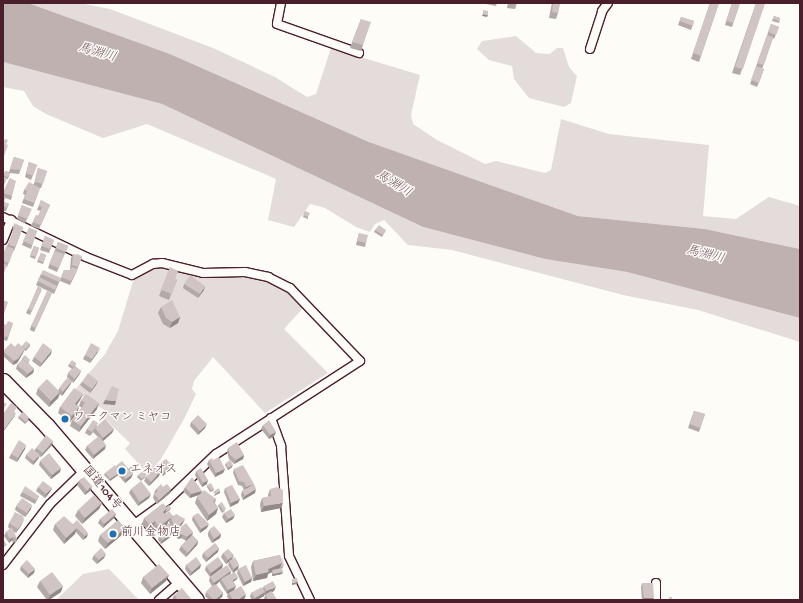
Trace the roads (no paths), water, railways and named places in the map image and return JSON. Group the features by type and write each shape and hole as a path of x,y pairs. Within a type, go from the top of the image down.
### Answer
{"highway":[{"name":"国道104号","path":"3,381 85,470 196,600"}],"street":[{"path":"281,3 277,24 360,53"},
{"path":"590,49 602,11 608,3"},
{"path":"3,216 86,257 132,275 153,264 162,263 207,273 254,273 268,277 290,288 360,362 216,454 168,500 132,526"},
{"path":"3,240 11,220"},
{"path":"271,418 281,446 289,556 310,600"},
{"path":"3,565 50,504 85,470"},
{"path":"159,600 180,582"},
{"path":"656,583 656,600"}],"water":[{"name":"馬淵川","path":"3,3 28,3 170,54 369,142 578,216 705,229 800,249 800,318 627,272 545,259 423,227 162,104 3,62"}],"place":[{"name":"ワークマン ミヤコ","path":"65,419"},
{"name":"エネオス","path":"122,471"},
{"name":"前川金物店","path":"113,534"}]}
